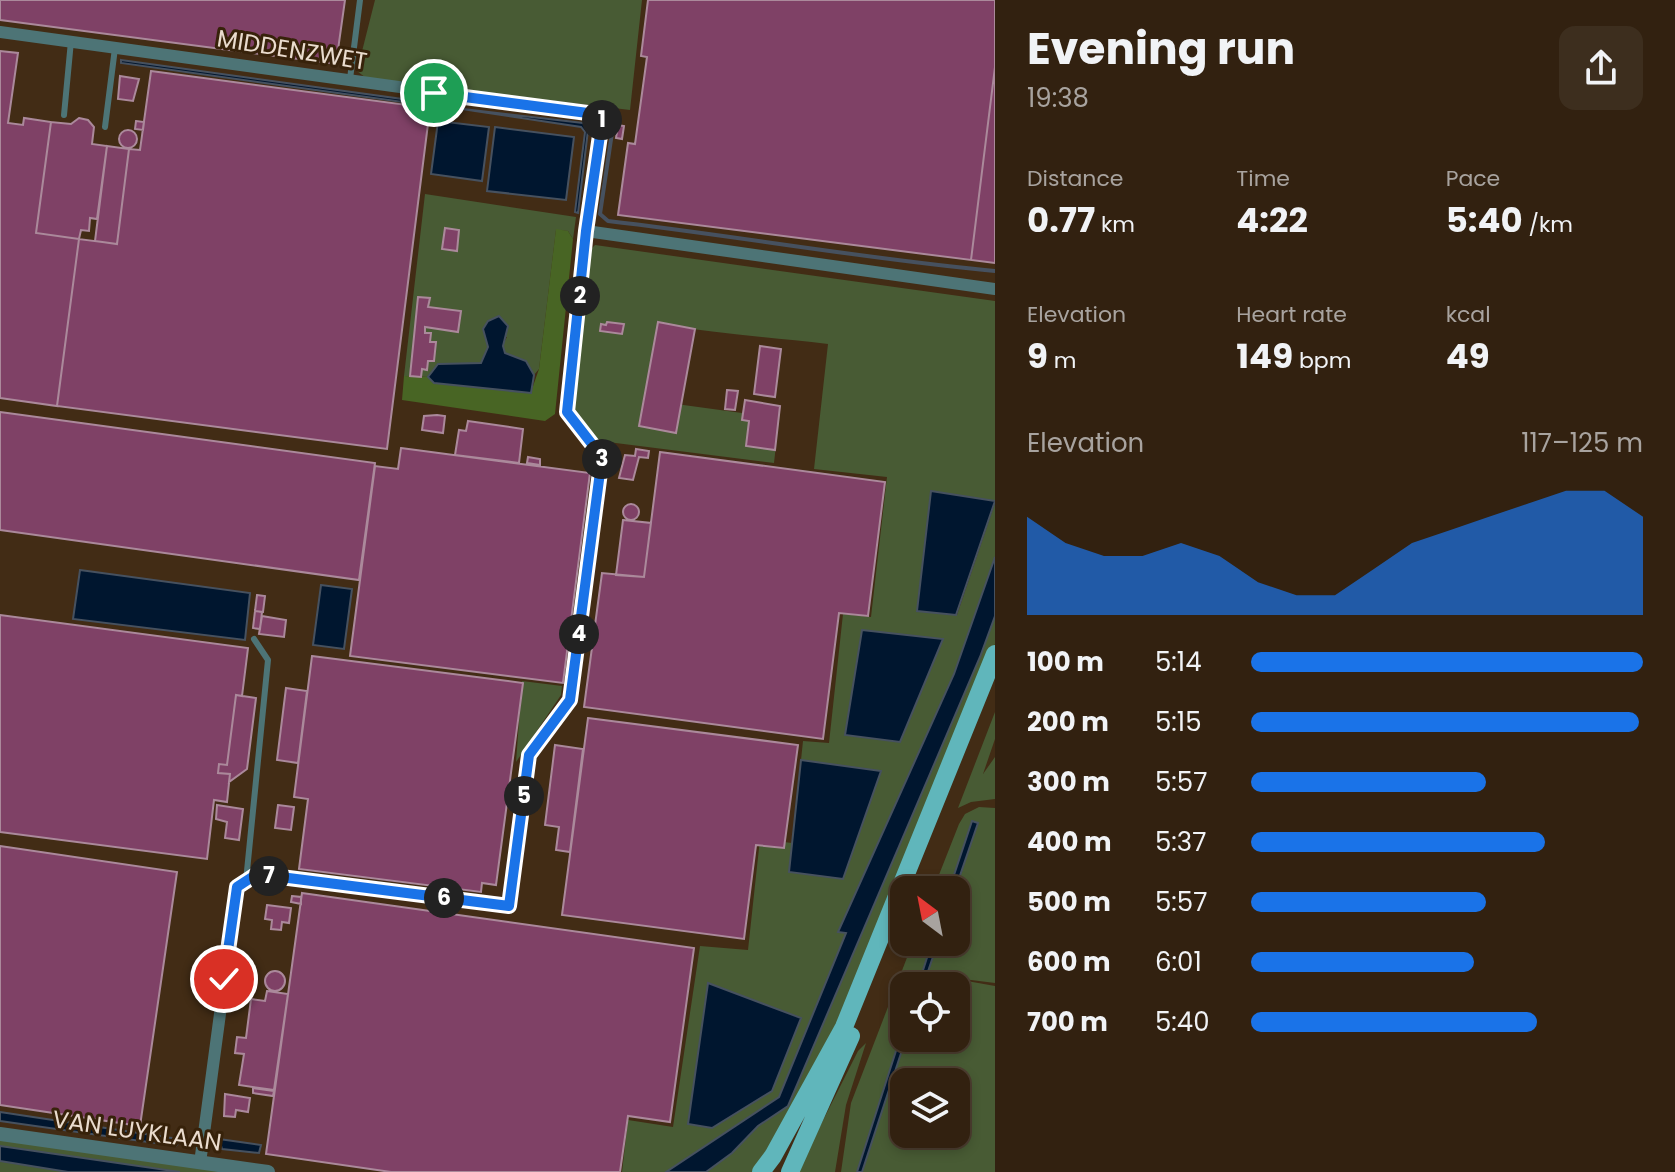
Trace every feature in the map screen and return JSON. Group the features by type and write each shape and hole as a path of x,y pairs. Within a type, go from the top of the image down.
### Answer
{"main road":[{"path":"775,1167 844,1027 995,654"},
{"path":"918,876 995,683"},
{"path":"790,1172 834,1081 890,943"},
{"path":"761,1172 775,1167 801,1146"}],"street":[{"name":"MIDDENZWET","path":"0,32 603,115 586,231 567,412 602,457 570,700 529,755 509,906 257,874 246,881"},
{"path":"586,231 995,289"},
{"path":"200,1163 237,887 246,881"},
{"name":"VAN LUYKLAAN","path":"0,1134 268,1172"}],"lane":[{"path":"349,82 360,0"},
{"path":"64,115 71,41"},
{"path":"105,127 115,48"},
{"path":"246,881 268,660 254,639"}],"green space":[{"path":"375,0 642,0 630,110 366,78 357,71"},
{"path":"425,194 576,217 573,239 568,231 556,230 539,369 534,375 526,361 505,354 502,346 507,337 487,337 488,347 481,363 429,377 404,376"},
{"path":"556,229 568,231 573,239 555,414 545,421 402,400 404,376 429,377 434,383 531,392 539,369"},
{"path":"595,245 995,301 995,501 931,491 957,615 995,503 995,557 954,674 839,932 847,933 779,1097 666,1172 622,1172 628,1120 673,1127 700,946 748,950 760,839 792,843 789,872 880,771 801,760 803,741 829,743 843,614 871,617 887,477 814,469 828,344 661,324 647,400 779,418 774,463 592,440 571,413 589,251"},
{"path":"995,616 995,644 903,876 890,876 890,908 850,1009 754,1172 706,1172 732,1153 758,1126 788,1106"},
{"path":"522,681 562,686 561,695 516,762"},
{"path":"995,712 995,739 983,774 995,757 995,799 971,802 958,808"},
{"path":"979,807 995,808 995,983 970,980 970,972 928,972 933,956 970,956 970,876 960,876 977,823 972,821 954,876 939,876 965,814"},
{"path":"908,956 928,956 922,972 901,972"},
{"path":"970,982 995,986 995,1172 862,1172 890,1087 890,1148 970,1148 970,1068 896,1068 901,1052 970,1052"},
{"path":"890,1002 890,1052 896,1052 857,1172 841,1172 851,1103"},
{"path":"866,1043 846,1105 835,1172 797,1172 858,1051"},
{"path":"0,1132 224,1172 0,1172"}],"water":[{"path":"121,60 431,103 432,106 121,63"},
{"path":"455,108 583,123 588,130 578,213 575,212 585,132 581,127"},
{"path":"438,121 489,127 482,181 431,174"},
{"path":"495,127 574,137 566,200 487,191"},
{"path":"499,316 508,326 503,346 505,353 526,361 534,375 531,393 434,383 428,377 438,364 481,363 488,347 483,329 488,321"},
{"path":"931,491 995,501 956,615 917,611"},
{"path":"995,557 995,616 980,657 788,1106 758,1126 732,1153 706,1172 666,1172 779,1097 846,933 838,932 954,674"},
{"path":"80,570 250,593 245,640 73,619"},
{"path":"321,585 352,589 344,649 313,645"},
{"path":"862,630 943,639 900,742 845,735"},
{"path":"801,760 881,771 843,879 789,872"},
{"path":"972,821 978,823 960,876 954,876"},
{"path":"928,956 933,956 928,972 922,972"},
{"path":"708,983 801,1018 772,1091 712,1128 688,1124"},
{"path":"896,1052 901,1052 896,1068 890,1068"},
{"path":"890,1069 890,1087 862,1172 857,1172"},
{"path":"0,1112 180,1141 176,1146 0,1121"},
{"path":"219,1139 261,1145 259,1153 222,1149"},
{"path":"0,1146 180,1172 68,1172 0,1161"}],"building":[{"path":"0,0 345,0 336,64 0,20"},
{"path":"648,0 995,0 995,67 971,260 618,215 628,143 635,144 647,57 641,56"},
{"path":"0,51 18,53 8,123 23,125 24,118 51,122 36,233 79,239 57,406 0,398"},
{"path":"995,67 995,263 971,260"},
{"path":"151,71 430,108 387,449 57,406 79,239 117,244 129,149 140,150"},
{"path":"120,76 139,79 133,101 118,99"},
{"path":"79,118 88,120 94,127 92,144 107,146 97,219 90,218 89,231 81,230 79,239 36,233 51,122 71,124"},
{"path":"136,121 144,122 143,130 135,129"},
{"path":"618,125 624,126 622,139 616,138"},
{"path":"128,130 137,139 128,148 119,139"},
{"path":"107,146 129,149 117,244 95,241"},
{"path":"445,228 459,230 457,251 442,249"},
{"path":"418,297 430,298 428,307 461,311 458,332 425,327 425,333 431,333 430,342 436,342 434,361 428,361 427,370 422,369 421,377 410,376"},
{"path":"607,322 624,324 622,334 600,331 601,324 606,325"},
{"path":"658,322 695,329 676,433 639,426"},
{"path":"760,346 781,349 775,397 754,394"},
{"path":"727,390 738,391 735,410 725,409"},
{"path":"745,400 780,406 775,450 746,446 749,421 742,420"},
{"path":"0,412 375,463 359,580 0,530"},
{"path":"424,416 445,416 443,433 422,430"},
{"path":"468,421 523,429 519,463 455,455 459,430 466,431"},
{"path":"401,448 590,473 563,683 350,656 375,466 398,469"},
{"path":"636,449 649,451 648,458 639,457 633,480 619,478 625,455 635,456"},
{"path":"660,452 885,482 868,616 839,613 823,739 584,707 602,573 644,577"},
{"path":"528,457 540,459 540,465 527,463"},
{"path":"628,504 634,504 639,512 637,518 628,520 623,515 623,509"},
{"path":"623,520 651,523 644,577 616,575"},
{"path":"257,595 265,596 263,612 255,611"},
{"path":"255,611 262,612 260,629 253,628"},
{"path":"0,615 248,648 242,696 236,695 227,765 219,764 218,773 230,774 227,802 214,800 207,859 0,832"},
{"path":"262,616 286,620 284,637 259,634"},
{"path":"312,656 523,683 496,885 482,883 481,892 299,869 308,799 294,797"},
{"path":"286,688 307,691 298,763 277,760"},
{"path":"236,695 256,698 247,769 229,782 230,774 218,773 219,764 227,765"},
{"path":"588,718 798,745 784,848 756,845 744,939 562,915"},
{"path":"555,745 583,749 570,852 556,850 559,827 545,825"},
{"path":"217,805 243,809 239,840 225,838 227,822 216,819"},
{"path":"278,805 294,807 291,830 275,828"},
{"path":"0,846 177,872 140,1126 0,1105"},
{"path":"302,893 694,948 670,1122 628,1116 620,1172 391,1172 266,1154"},
{"path":"292,896 301,897 301,904 291,902"},
{"path":"267,905 291,908 289,923 282,922 281,930 271,929 272,920 265,919"},
{"path":"275,971 282,974 285,981 282,988 275,991 268,988 265,981 268,974"},
{"path":"267,991 288,994 274,1090 239,1085 244,1054 235,1053 237,1037 246,1038 251,999 265,1001"},
{"path":"253,1088 274,1091 273,1096 253,1093"},
{"path":"225,1094 250,1098 248,1112 236,1110 235,1117 224,1116"}],"waterway":[{"path":"432,104 455,109"},
{"path":"613,126 600,214 608,221 995,271"}],"route":[{"path":"224,979 237,887 257,874 509,906 529,755 570,700 602,457 567,412 586,231 603,115 434,93"}]}
